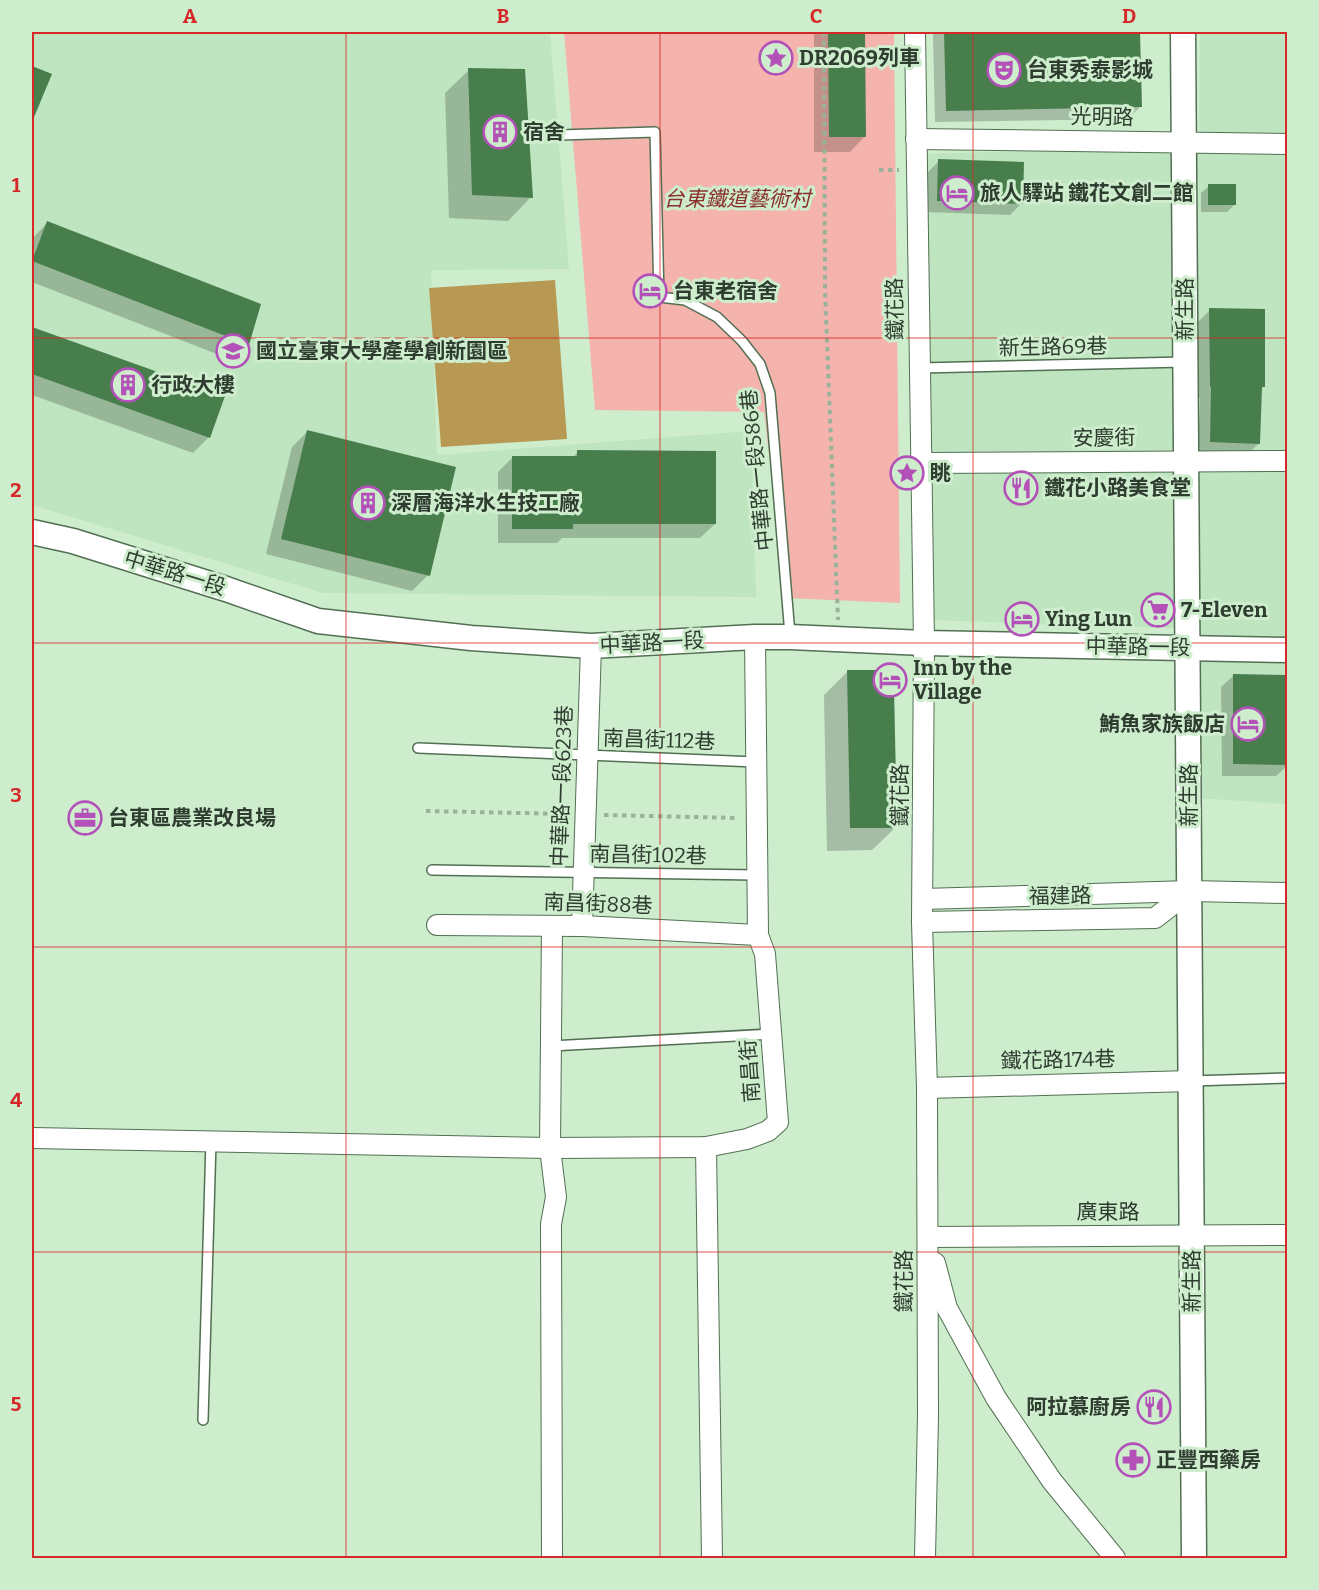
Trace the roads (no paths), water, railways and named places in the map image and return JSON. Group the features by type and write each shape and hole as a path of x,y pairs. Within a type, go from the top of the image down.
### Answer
{"street":[{"name":"鐵花路","path":"915,32 924,643 922,922 927,1088 928,1237 925,1558"},
{"name":"新生路","path":"1184,32 1194,1558"},
{"name":"光明路","path":"916,139 1287,144"},
{"name":"安慶街","path":"922,463 1287,461"},
{"name":"中華路一段","path":"32,532 73,541 226,589 318,621 471,638 591,646 790,637 924,643 1287,650"},
{"name":"南昌街","path":"706,1147 747,1139 768,1131 778,1122 765,954 758,935 754,637"},
{"name":"中華路一段623巷","path":"582,926 591,646"},
{"name":"福建路","path":"922,922 1155,918 1190,891"},
{"name":"福建路","path":"923,899 1190,891 1287,893"},
{"name":"南昌街88巷","path":"437,926 582,926 758,935"},
{"path":"552,926 550,1148 556,1197 551,1224 552,1558"},
{"name":"鐵花路174巷","path":"927,1088 1191,1081"},
{"path":"32,1138 550,1148 706,1147 712,1558"},
{"name":"廣東路","path":"928,1237 1287,1235"},
{"path":"928,1237 947,1308 996,1398 1052,1481 1115,1558"}],"lane":[{"name":"中華路一段586巷","path":"559,135 655,132 659,297 685,300 717,317 742,341 760,364 770,393 790,637"},
{"name":"新生路69巷","path":"920,368 1186,362"},
{"name":"南昌街112巷","path":"418,748 756,762"},
{"name":"南昌街102巷","path":"432,870 756,875"},
{"path":"551,1047 771,1034"},
{"path":"1191,1081 1287,1078"},
{"path":"203,1420 211,1141"}],"place":[{"name":"DR2069列車","path":"776,58"},
{"name":"台東秀泰影城","path":"1004,70"},
{"name":"宿舍","path":"500,132"},
{"name":"旅人驛站 鐵花文創二館","path":"957,193"},
{"name":"台東老宿舍","path":"650,291"},
{"name":"國立臺東大學產學創新園區","path":"233,351"},
{"name":"行政大樓","path":"128,385"},
{"name":"眺","path":"907,473"},
{"name":"鐵花小路美食堂","path":"1021,488"},
{"name":"深層海洋水生技工廠","path":"368,503"},
{"name":"7-Eleven","path":"1158,610"},
{"name":"Ying Lun","path":"1022,619"},
{"name":"Inn by the Village","path":"890,680"},
{"name":"鮪魚家族飯店","path":"1248,724"},
{"name":"台東區農業改良場","path":"85,818"},
{"name":"阿拉慕廚房","path":"1154,1407"},
{"name":"正豐西藥房","path":"1133,1460"}],"park label":[{"name":"台東鐵道藝術村","path":"737,199"}]}
